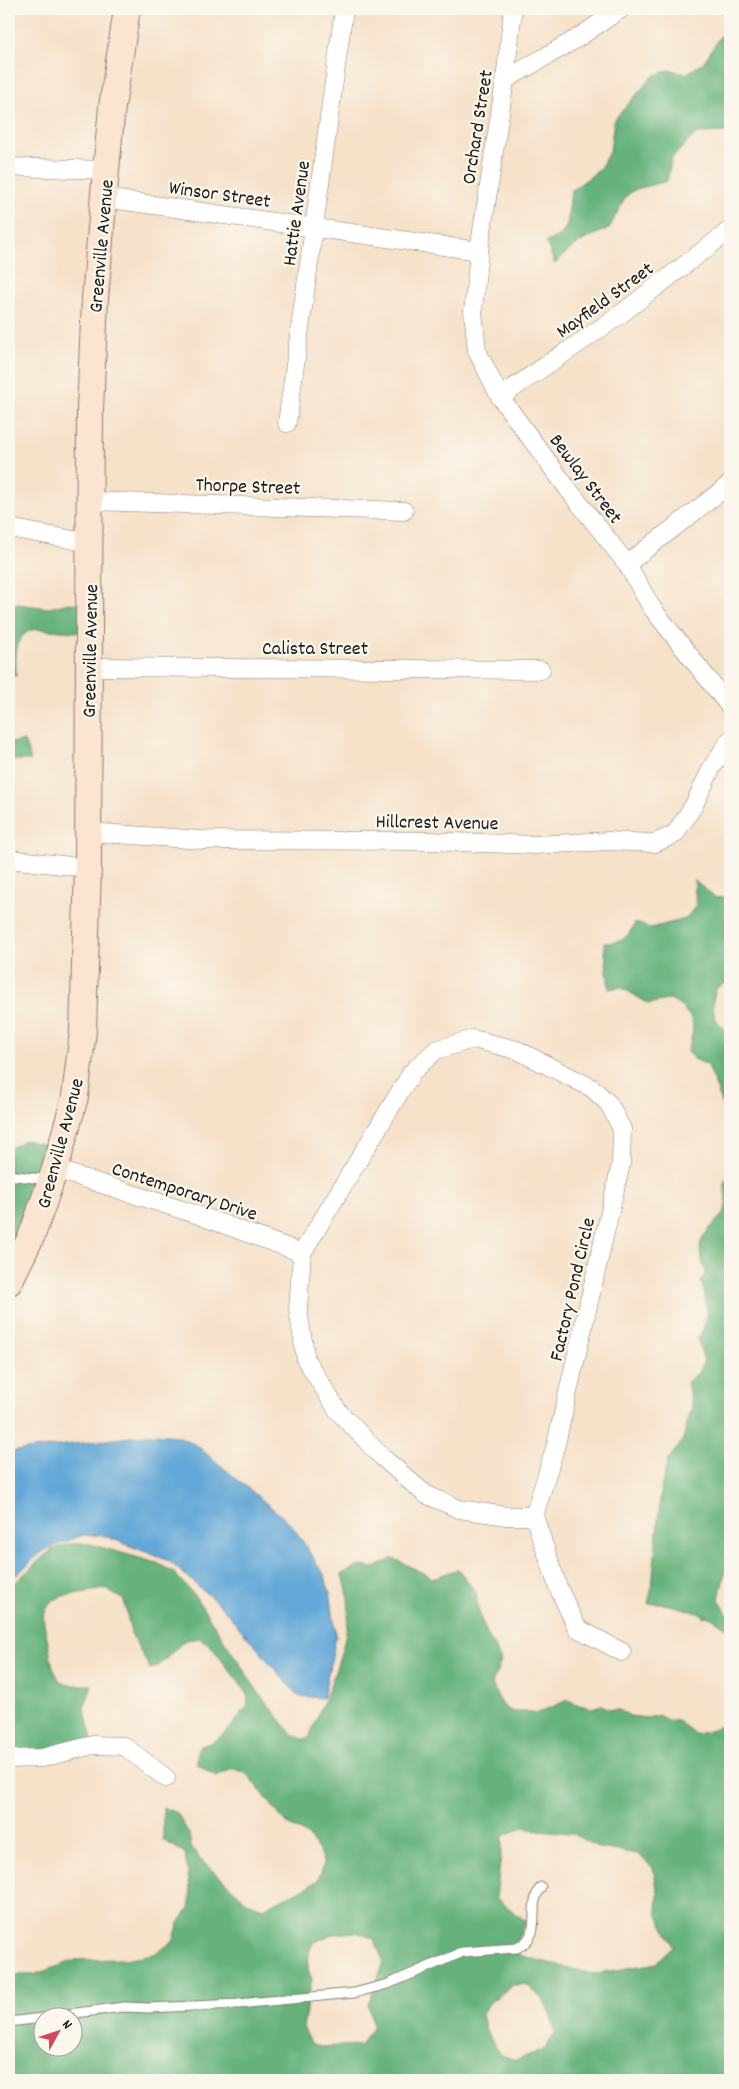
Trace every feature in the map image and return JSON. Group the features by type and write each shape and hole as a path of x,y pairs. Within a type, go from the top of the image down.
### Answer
{"main road":[{"name":"Greenville Avenue","path":"9,1282 32,1235 76,1097 83,1031 88,868 90,409 95,308 106,170 112,107 127,9"}],"street":[{"name":"Hattie Avenue","path":"287,423 344,9"},
{"name":"Orchard Street","path":"478,251 505,80 514,9"},
{"path":"505,80 576,39 621,9"},
{"path":"9,167 106,170"},
{"name":"Winsor Street","path":"104,198 478,251"},
{"name":"Mayfield Street","path":"500,397 609,322 730,230"},
{"name":"Bewlay Street","path":"478,251 473,311 477,350 500,397 568,489 627,564 652,608 730,707"},
{"path":"627,564 730,484"},
{"name":"Thorpe Street","path":"90,501 404,511"},
{"path":"9,528 90,543"},
{"name":"Calista Street","path":"89,667 541,670"},
{"name":"Hillcrest Avenue","path":"88,832 202,840 428,841 536,845 608,841 655,843 675,834 694,805 712,767 730,740"},
{"path":"9,858 88,868"},
{"name":"Factory Pond Circle","path":"473,1039 517,1050 592,1088 609,1104 622,1129 622,1164 558,1438 534,1516 507,1516 460,1509 425,1494 382,1457 338,1411 306,1360 298,1309 302,1253 412,1072 436,1050 473,1039"},
{"name":"Contemporary Drive","path":"53,1174 201,1216 302,1253"},
{"path":"534,1516 558,1587 577,1628 622,1652"},
{"path":"9,1758 42,1758 93,1745 124,1746 166,1778"}],"lane":[{"path":"9,1174 53,1174"},
{"path":"82,2012 124,2007 150,2008 229,2004 354,1993 388,1984 463,1952 517,1948 524,1944 534,1926 534,1895 541,1887"},
{"path":"9,2022 32,2019"}],"green space":[{"path":"722,9 730,9 730,125 727,132 697,133 672,158 667,181 636,189 626,196 609,229 579,243 555,264 546,242 561,235 567,225 571,191 599,170 610,151 614,120 653,76 670,70 686,74 703,63 727,26"},
{"path":"9,603 49,608 69,603 91,605 89,633 35,629 28,632 19,641 17,648 16,676 9,675"},
{"path":"24,741 31,760 9,760 9,743"},
{"path":"694,880 716,898 730,896 730,981 716,988 713,1007 716,1019 724,1028 730,1031 730,1125 708,1065 694,1059 687,1052 693,1027 690,1016 671,999 649,1004 621,987 609,989 604,943 620,941 629,933 635,923 650,928 686,919 696,905"},
{"path":"24,1140 61,1148 9,1285 9,1149"},
{"path":"730,1175 730,1547 719,1599 727,1614 730,1615 730,1630 708,1616 702,1617 704,1615 683,1608 648,1604 652,1587 661,1489 668,1460 682,1442 692,1407 687,1382 697,1374 704,1361 698,1339 705,1323 707,1310 701,1280 706,1273 700,1252 701,1241 724,1212 726,1207 725,1183"},
{"path":"69,1544 90,1544 157,1563 173,1572 195,1596 258,1692 292,1734 304,1740 309,1738 332,1679 346,1634 347,1592 341,1574 360,1566 375,1568 393,1558 433,1578 458,1569 477,1594 481,1620 501,1661 492,1684 501,1702 511,1711 537,1713 568,1700 592,1708 601,1705 619,1710 630,1716 647,1718 658,1715 667,1720 678,1721 695,1734 715,1729 730,1716 730,2080 9,2080 9,1975 33,1975 76,1960 124,1959 154,1954 173,1942 179,1923 189,1908 191,1896 185,1853 163,1840 163,1808 177,1813 189,1834 191,1847 203,1862 247,1902 263,1908 306,1888 318,1880 324,1864 319,1851 308,1835 286,1823 247,1774 232,1768 216,1776 197,1764 197,1752 200,1746 222,1736 248,1705 247,1693 210,1645 200,1638 185,1640 159,1666 150,1669 131,1633 124,1600 105,1589 62,1596 49,1603 43,1618 53,1668 59,1680 67,1685 92,1685 84,1708 92,1739 9,1758 9,1588 51,1550","holes":["525,1826 529,1829 571,1833 599,1848 638,1854 653,1868 658,1893 657,1913 674,1947 657,1963 592,1974 510,1953 527,1922 496,1898 503,1836","356,1932 374,1939 384,1962 368,2004 373,2025 362,2045 320,2047 311,2043 303,2027 312,1979 308,1971 309,1952 313,1943 332,1934","526,1984 538,1995 549,2011 555,2034 544,2049 516,2060 501,2055 485,2030 482,2013 490,2002 513,1985"]}],"water":[{"path":"155,1434 178,1436 196,1445 291,1524 325,1576 331,1597 336,1637 323,1698 298,1696 221,1606 169,1561 105,1536 83,1535 44,1550 14,1577 9,1586 9,1452"}]}
